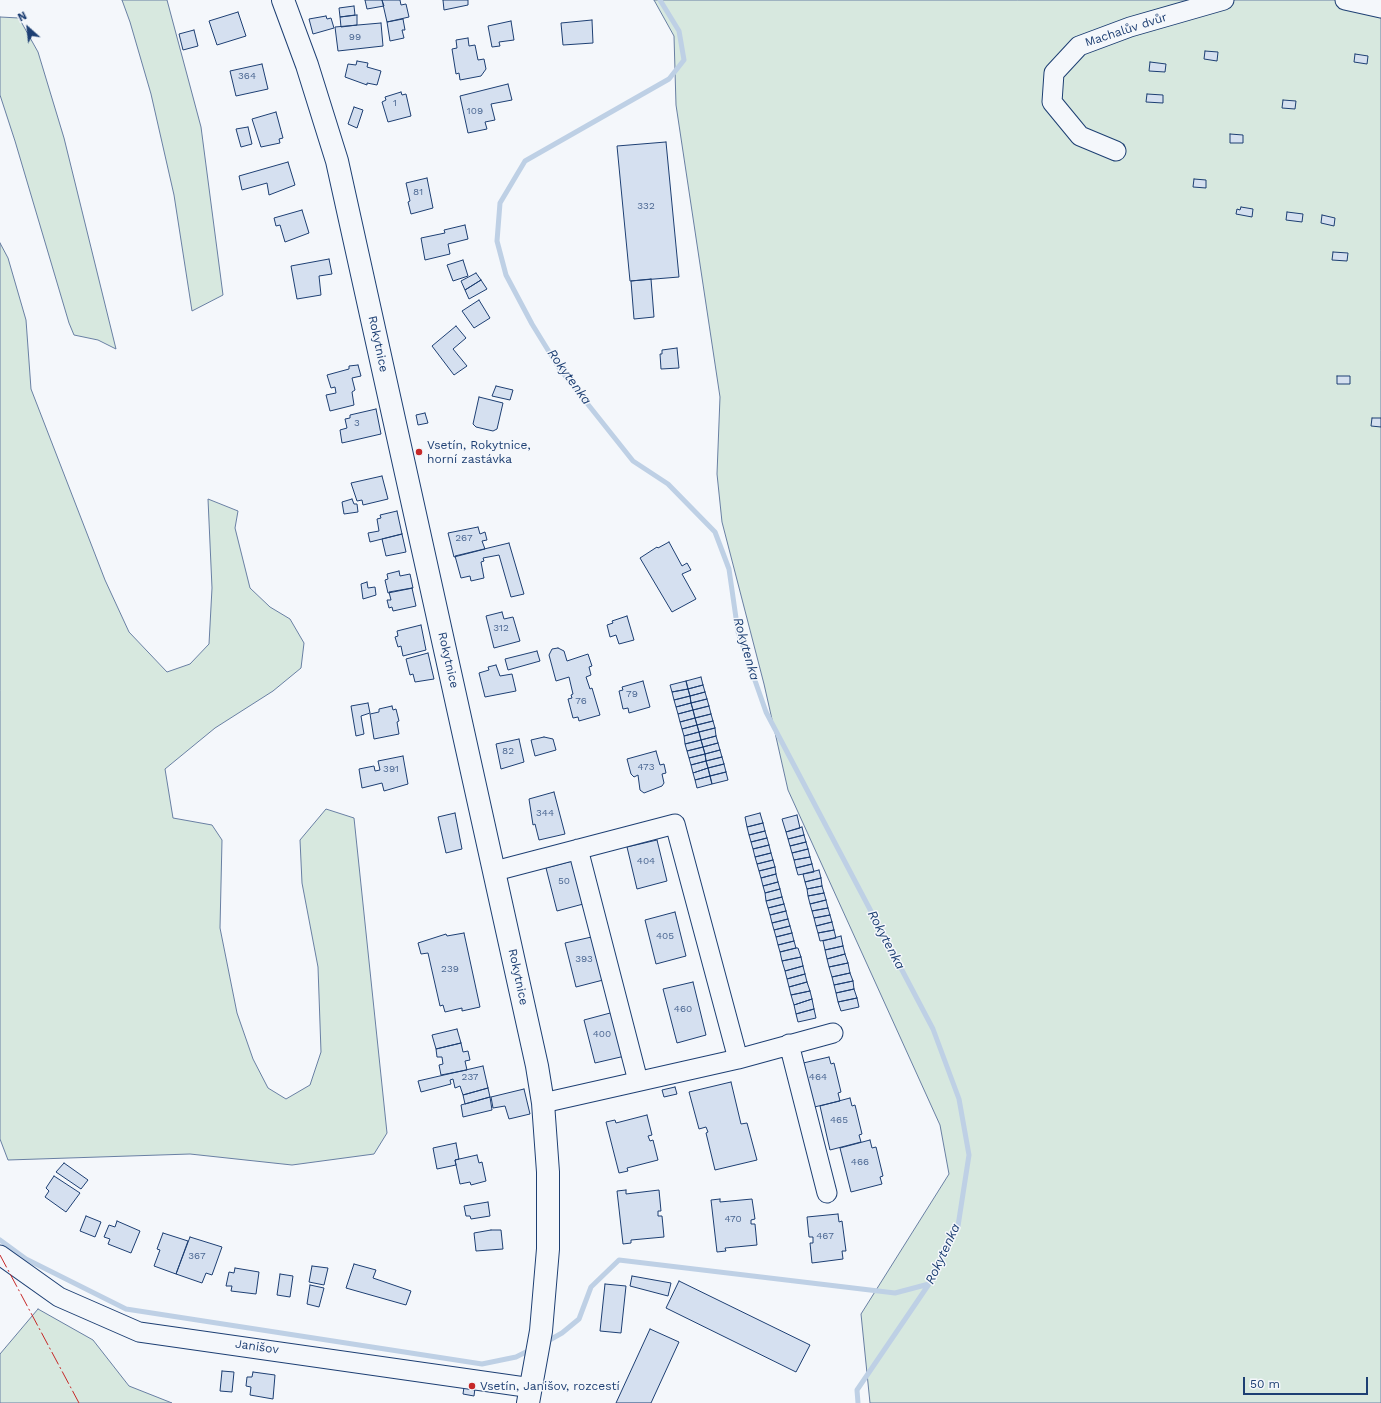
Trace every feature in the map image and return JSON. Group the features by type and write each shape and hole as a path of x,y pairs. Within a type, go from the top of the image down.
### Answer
{"main road":[{"name":"Rokytnice","path":"283,0 308,65 337,161 529,1024 543,1103 548,1164 548,1249 541,1331 537,1363 530,1395"}],"street":[{"name":"Machalův dvůr","path":"1116,151 1080,136 1052,102 1054,73 1079,46 1130,27 1224,0"},
{"path":"1345,0 1381,8"},
{"path":"495,871 675,824 738,1058"},
{"path":"578,849 638,1081"},
{"path":"543,1103 738,1058 833,1033"},
{"path":"789,1044 827,1193"},
{"name":"Janišov","path":"0,1255 59,1297 139,1332 530,1395"}],"shaded area":[{"path":"122,0 167,0 201,127 223,295 192,311 174,195 151,94"},
{"path":"654,0 1381,0 1381,1403 870,1403 861,1314 949,1174 940,1125 788,790 764,684 722,522 717,474 720,397 676,105 674,36"},
{"path":"0,17 19,18 38,52 64,138 116,349 98,340 74,335 69,323 0,95"},
{"path":"0,243 8,258 26,320 31,389 105,580 129,632 167,672 190,664 209,644 212,588 208,499 238,511 235,528 250,588 270,607 290,619 304,643 301,668 273,691 215,728 165,769 173,818 212,825 222,840 220,928 237,1013 253,1059 268,1088 286,1099 310,1085 321,1052 318,967 302,883 300,840 326,809 354,818 387,1133 374,1154 292,1165 190,1154 8,1160 0,1139"},
{"path":"38,1309 93,1340 129,1386 172,1403 0,1403 0,1354"}],"building":[{"path":"365,0 382,0 384,6 367,9"},
{"path":"382,0 400,0 401,5 406,4 409,17 387,22"},
{"path":"443,0 468,0 468,5 444,10"},
{"path":"354,6 355,15 340,17 339,8"},
{"path":"238,12 246,36 217,45 209,21"},
{"path":"357,15 357,25 341,27 340,17"},
{"path":"326,16 327,19 331,18 334,28 313,34 309,19"},
{"path":"403,19 405,30 402,30 404,38 390,41 387,22"},
{"path":"592,20 593,43 563,45 561,23"},
{"path":"511,21 514,40 499,42 500,46 492,47 488,26"},
{"path":"381,23 383,46 338,51 335,27"},
{"path":"194,30 198,46 183,50 179,34"},
{"path":"468,38 469,46 475,45 478,60 484,59 486,69 481,76 460,80 459,73 456,74 452,49 457,48 456,40"},
{"path":"1205,51 1218,52 1217,61 1204,59"},
{"path":"1355,54 1368,56 1367,64 1354,62"},
{"path":"357,61 368,63 367,67 381,71 377,85 367,83 367,85 345,77 348,64 356,65"},
{"path":"1150,62 1166,64 1165,72 1149,71"},
{"path":"262,64 268,89 236,96 230,71"},
{"path":"508,84 512,100 491,104 495,120 485,122 487,129 468,133 460,96"},
{"path":"401,92 402,95 406,94 411,116 388,122 382,102 386,100 385,97"},
{"path":"1147,94 1163,95 1163,103 1146,102"},
{"path":"1283,100 1296,101 1295,109 1282,108"},
{"path":"354,107 363,110 357,128 348,124"},
{"path":"276,112 283,138 279,139 280,143 261,147 252,119"},
{"path":"248,127 252,144 241,147 236,129"},
{"path":"1230,134 1243,135 1243,143 1230,143"},
{"path":"666,142 679,277 630,281 617,146"},
{"path":"288,162 295,185 269,195 267,183 242,190 239,176"},
{"path":"427,178 433,208 411,214 406,183"},
{"path":"1194,179 1206,180 1206,188 1193,187"},
{"path":"1241,207 1253,209 1252,217 1236,214 1237,209 1240,210"},
{"path":"302,210 309,233 285,242 280,225 276,226 274,218"},
{"path":"1287,212 1303,214 1302,222 1286,220"},
{"path":"1322,215 1335,218 1334,226 1321,223"},
{"path":"465,225 468,239 448,244 450,254 425,260 421,238 445,233 444,230"},
{"path":"1333,252 1348,253 1347,261 1332,260"},
{"path":"329,259 332,274 319,276 321,295 297,299 291,266"},
{"path":"463,260 468,276 453,281 447,265"},
{"path":"476,273 481,280 465,290 461,281"},
{"path":"651,279 654,317 634,319 631,281"},
{"path":"481,280 487,289 469,299 465,290"},
{"path":"479,300 490,318 474,328 462,311"},
{"path":"456,326 466,338 453,349 467,366 454,375 432,346"},
{"path":"677,348 679,368 661,369 660,354 662,354 662,350"},
{"path":"358,365 361,376 352,378 355,390 352,392 354,405 330,411 326,395 336,393 335,387 331,388 327,375 349,369 349,366"},
{"path":"1337,376 1350,376 1350,384 1337,384"},
{"path":"496,386 513,390 510,400 492,396"},
{"path":"479,397 503,403 497,429 493,431 476,427 473,424"},
{"path":"376,409 381,434 342,443 340,430 347,428 345,419 350,418 350,415"},
{"path":"425,413 428,423 418,425 416,415"},
{"path":"1372,418 1381,418 1381,427 1371,426"},
{"path":"382,476 388,499 363,505 362,500 357,501 351,483"},
{"path":"352,499 354,504 357,504 358,512 344,514 342,502"},
{"path":"397,511 402,534 370,542 368,533 379,531 377,519 381,518 380,515"},
{"path":"478,527 480,534 485,532 487,540 482,541 485,549 454,557 448,533"},
{"path":"402,534 406,552 386,556 382,539"},
{"path":"669,542 682,566 687,563 691,570 682,574 696,599 672,612 640,558 657,547 658,548"},
{"path":"509,543 524,594 511,597 499,555 483,558 484,561 481,562 484,578 471,581 470,576 461,578 455,556"},
{"path":"399,571 400,576 410,574 413,588 388,593 385,580 388,579 387,574"},
{"path":"367,582 368,588 375,587 376,595 363,599 361,584"},
{"path":"412,588 416,606 393,611 392,607 389,608 387,600 391,600 389,592"},
{"path":"502,612 504,619 513,617 520,641 494,648 486,616"},
{"path":"627,616 634,640 619,644 616,635 610,637 607,625 613,623 612,621"},
{"path":"421,625 426,650 403,656 401,646 398,647 395,637 398,636 397,631"},
{"path":"558,648 564,651 567,661 588,654 592,666 589,667 591,675 586,677 590,689 592,688 600,715 579,721 578,717 573,718 568,699 572,698 571,695 573,694 569,677 556,681 549,655 552,649"},
{"path":"537,651 540,661 508,670 505,659"},
{"path":"428,653 434,679 415,682 413,674 410,675 406,659"},
{"path":"496,665 500,676 512,674 516,691 485,697 479,673 489,670 488,667"},
{"path":"701,677 703,685 688,689 686,681"},
{"path":"643,681 650,707 629,713 628,708 623,709 619,691 623,690 622,687"},
{"path":"686,681 688,689 672,692 670,685"},
{"path":"703,685 705,692 690,696 688,689"},
{"path":"688,689 690,696 674,700 672,692"},
{"path":"705,692 707,699 691,703 690,696"},
{"path":"690,696 691,703 676,707 674,700"},
{"path":"707,699 709,706 693,710 691,703"},
{"path":"368,703 370,713 361,716 364,734 356,736 351,706"},
{"path":"691,703 693,710 678,714 676,707"},
{"path":"392,706 393,710 396,709 399,721 397,722 399,734 374,739 370,714 379,712 379,709"},
{"path":"709,706 711,714 695,718 693,710"},
{"path":"693,710 695,718 680,722 678,714"},
{"path":"711,714 713,721 697,725 695,718"},
{"path":"695,718 697,725 682,729 680,722"},
{"path":"713,721 715,728 699,732 697,725"},
{"path":"697,725 699,732 684,736 682,729"},
{"path":"715,728 716,736 701,740 699,732"},
{"path":"699,732 701,740 685,744 684,736"},
{"path":"716,736 718,743 703,747 701,740"},
{"path":"544,737 553,739 556,750 535,756 531,740"},
{"path":"519,739 524,762 501,769 496,744"},
{"path":"701,740 703,747 687,751 685,744"},
{"path":"718,743 720,750 705,754 703,747"},
{"path":"703,747 705,754 689,758 687,751"},
{"path":"720,750 722,757 706,761 705,754"},
{"path":"656,751 660,765 664,764 666,773 662,774 664,783 662,786 644,793 640,790 638,775 634,777 631,774 627,759"},
{"path":"705,754 706,761 691,765 689,758"},
{"path":"403,756 408,784 384,791 382,783 362,788 359,769 374,766 375,771 380,770 378,761"},
{"path":"722,757 724,764 708,768 706,761"},
{"path":"706,761 708,768 693,773 691,765"},
{"path":"724,764 726,772 710,776 708,768"},
{"path":"708,768 710,776 695,780 693,773"},
{"path":"726,772 728,780 712,784 710,776"},
{"path":"710,776 712,784 697,788 695,780"},
{"path":"554,792 565,834 539,840 535,824 533,825 529,799"},
{"path":"455,813 462,849 446,853 438,817"},
{"path":"760,813 763,823 747,827 745,817"},
{"path":"797,815 800,828 786,832 782,819"},
{"path":"763,823 765,831 749,835 747,827"},
{"path":"802,827 804,835 788,839 786,832"},
{"path":"765,831 767,838 751,842 749,835"},
{"path":"804,835 806,842 790,846 788,839"},
{"path":"767,838 769,845 753,849 751,842"},
{"path":"657,840 667,881 637,889 627,847"},
{"path":"806,842 808,849 792,853 790,846"},
{"path":"769,845 771,853 755,857 753,849"},
{"path":"808,849 810,857 794,860 792,853"},
{"path":"771,853 773,860 757,864 755,857"},
{"path":"810,857 812,864 796,868 794,860"},
{"path":"576,860 587,903 557,911 546,868"},
{"path":"773,860 775,867 759,871 757,864"},
{"path":"812,864 814,872 798,875 796,868"},
{"path":"775,867 776,874 761,878 759,871"},
{"path":"819,870 821,878 805,882 803,874"},
{"path":"776,874 778,882 763,886 761,878"},
{"path":"821,878 822,886 807,889 805,882"},
{"path":"778,882 780,889 765,893 763,886"},
{"path":"822,886 824,893 808,896 807,889"},
{"path":"780,889 782,897 766,901 765,893"},
{"path":"824,893 826,900 810,904 808,896"},
{"path":"782,897 784,904 768,908 766,901"},
{"path":"826,900 828,908 812,911 810,904"},
{"path":"784,904 786,911 770,915 768,908"},
{"path":"828,908 830,915 814,918 812,911"},
{"path":"786,911 788,919 772,923 770,915"},
{"path":"675,912 686,956 656,964 645,920"},
{"path":"830,915 832,922 816,926 814,918"},
{"path":"788,919 790,926 774,930 772,923"},
{"path":"832,922 834,930 818,933 816,926"},
{"path":"790,926 792,933 776,937 774,930"},
{"path":"834,930 836,938 820,941 818,933"},
{"path":"464,933 480,1007 462,1011 462,1008 445,1012 443,1005 440,1006 428,953 421,954 418,943 446,934 447,936"},
{"path":"792,933 794,941 778,945 776,937"},
{"path":"596,936 607,979 576,987 565,943"},
{"path":"841,936 843,946 825,950 823,941"},
{"path":"794,941 796,948 780,952 778,945"},
{"path":"843,946 845,954 827,959 825,950"},
{"path":"798,948 801,957 782,961 780,952"},
{"path":"845,954 848,963 829,967 827,959"},
{"path":"801,957 803,966 785,971 782,961"},
{"path":"848,963 850,973 832,977 829,967"},
{"path":"803,966 805,974 787,979 785,971"},
{"path":"850,973 853,981 834,985 832,977"},
{"path":"805,974 807,982 789,987 787,979"},
{"path":"853,981 854,989 836,993 834,985"},
{"path":"693,982 706,1035 677,1043 663,989"},
{"path":"807,982 810,991 791,995 789,987"},
{"path":"854,989 857,998 838,1002 836,993"},
{"path":"810,991 812,999 794,1005 791,995"},
{"path":"857,998 859,1007 841,1011 838,1002"},
{"path":"812,999 814,1009 796,1014 794,1005"},
{"path":"814,1009 816,1018 798,1022 796,1014"},
{"path":"614,1012 625,1056 595,1063 584,1020"},
{"path":"457,1029 461,1043 436,1049 432,1035"},
{"path":"461,1043 463,1052 468,1051 470,1060 465,1061 467,1070 441,1075 439,1065 443,1064 442,1057 437,1057 436,1049"},
{"path":"829,1057 831,1064 834,1063 841,1092 838,1093 840,1101 810,1108 799,1064"},
{"path":"483,1066 488,1088 463,1095 460,1086 455,1088 453,1079 450,1080 451,1084 421,1092 418,1081"},
{"path":"731,1082 741,1124 747,1123 757,1160 715,1170 706,1133 708,1132 706,1127 699,1129 689,1092"},
{"path":"675,1087 677,1094 664,1097 662,1090"},
{"path":"488,1088 490,1097 465,1104 463,1095"},
{"path":"524,1089 530,1114 509,1119 505,1106 493,1108 491,1097"},
{"path":"490,1097 492,1110 463,1117 461,1105"},
{"path":"850,1098 852,1106 855,1105 862,1134 859,1135 861,1142 830,1150 820,1106"},
{"path":"647,1115 652,1135 648,1136 650,1141 653,1140 658,1160 627,1168 628,1171 619,1173 606,1122 615,1120 616,1123"},
{"path":"870,1140 872,1148 876,1147 883,1176 880,1177 882,1184 851,1192 840,1148"},
{"path":"456,1143 459,1159 455,1160 456,1165 437,1169 433,1148"},
{"path":"477,1155 479,1163 482,1162 486,1181 471,1185 470,1182 460,1184 455,1160"},
{"path":"64,1163 88,1180 81,1189 56,1172"},
{"path":"54,1176 80,1193 66,1212 45,1197 49,1191 46,1188"},
{"path":"626,1190 626,1194 659,1190 661,1211 658,1211 658,1216 662,1216 664,1237 631,1240 631,1243 623,1244 617,1191"},
{"path":"720,1199 720,1202 752,1199 755,1219 751,1220 751,1224 755,1224 757,1245 725,1248 726,1251 717,1252 711,1200"},
{"path":"488,1202 490,1216 471,1219 470,1216 466,1216 464,1206"},
{"path":"838,1214 839,1222 842,1221 846,1251 842,1251 843,1259 812,1263 810,1243 813,1243 813,1237 809,1237 807,1217"},
{"path":"86,1216 101,1222 95,1237 80,1231"},
{"path":"117,1221 140,1231 131,1253 108,1244 110,1239 104,1237 109,1225 115,1227"},
{"path":"501,1230 503,1249 476,1251 474,1233"},
{"path":"163,1233 188,1241 176,1274 154,1266 160,1250 157,1249"},
{"path":"190,1237 222,1247 212,1275 206,1273 202,1283 176,1274"},
{"path":"354,1264 376,1270 373,1278 411,1291 406,1305 346,1288"},
{"path":"312,1266 328,1268 324,1285 309,1282"},
{"path":"235,1268 259,1272 256,1294 231,1291 232,1286 226,1286 229,1272 234,1273"},
{"path":"280,1274 293,1276 290,1297 277,1295"},
{"path":"632,1276 671,1283 668,1296 630,1286"},
{"path":"679,1281 810,1345 796,1372 666,1308"},
{"path":"605,1284 626,1286 621,1333 600,1331"},
{"path":"310,1285 324,1288 319,1307 307,1304"},
{"path":"650,1329 679,1342 651,1403 616,1403"},
{"path":"222,1371 234,1372 232,1392 220,1391"},
{"path":"253,1372 275,1375 273,1399 250,1395 251,1387 246,1386 247,1377 252,1377"},
{"path":"464,1387 475,1388 474,1396 463,1394"}],"waterway":[{"name":"Rokytenka","path":"660,0 679,31 684,60 669,79 525,161 500,203 497,241 506,275 532,324 559,368 633,461 668,484 715,532 729,569 738,632 766,712 933,1029 959,1099 969,1155 958,1226 929,1284 857,1390 858,1403"},
{"path":"0,1240 26,1259 126,1309 482,1364 516,1357 532,1349"},
{"path":"546,1342 562,1333 579,1319 591,1287 619,1260 895,1293 929,1284"}],"power":[{"path":"0,1255 79,1403"}],"place":[{"name":"Vsetín, Rokytnice, horní zastávka","path":"419,452"},
{"name":"Vsetín, Janišov, rozcestí","path":"472,1386"}]}
